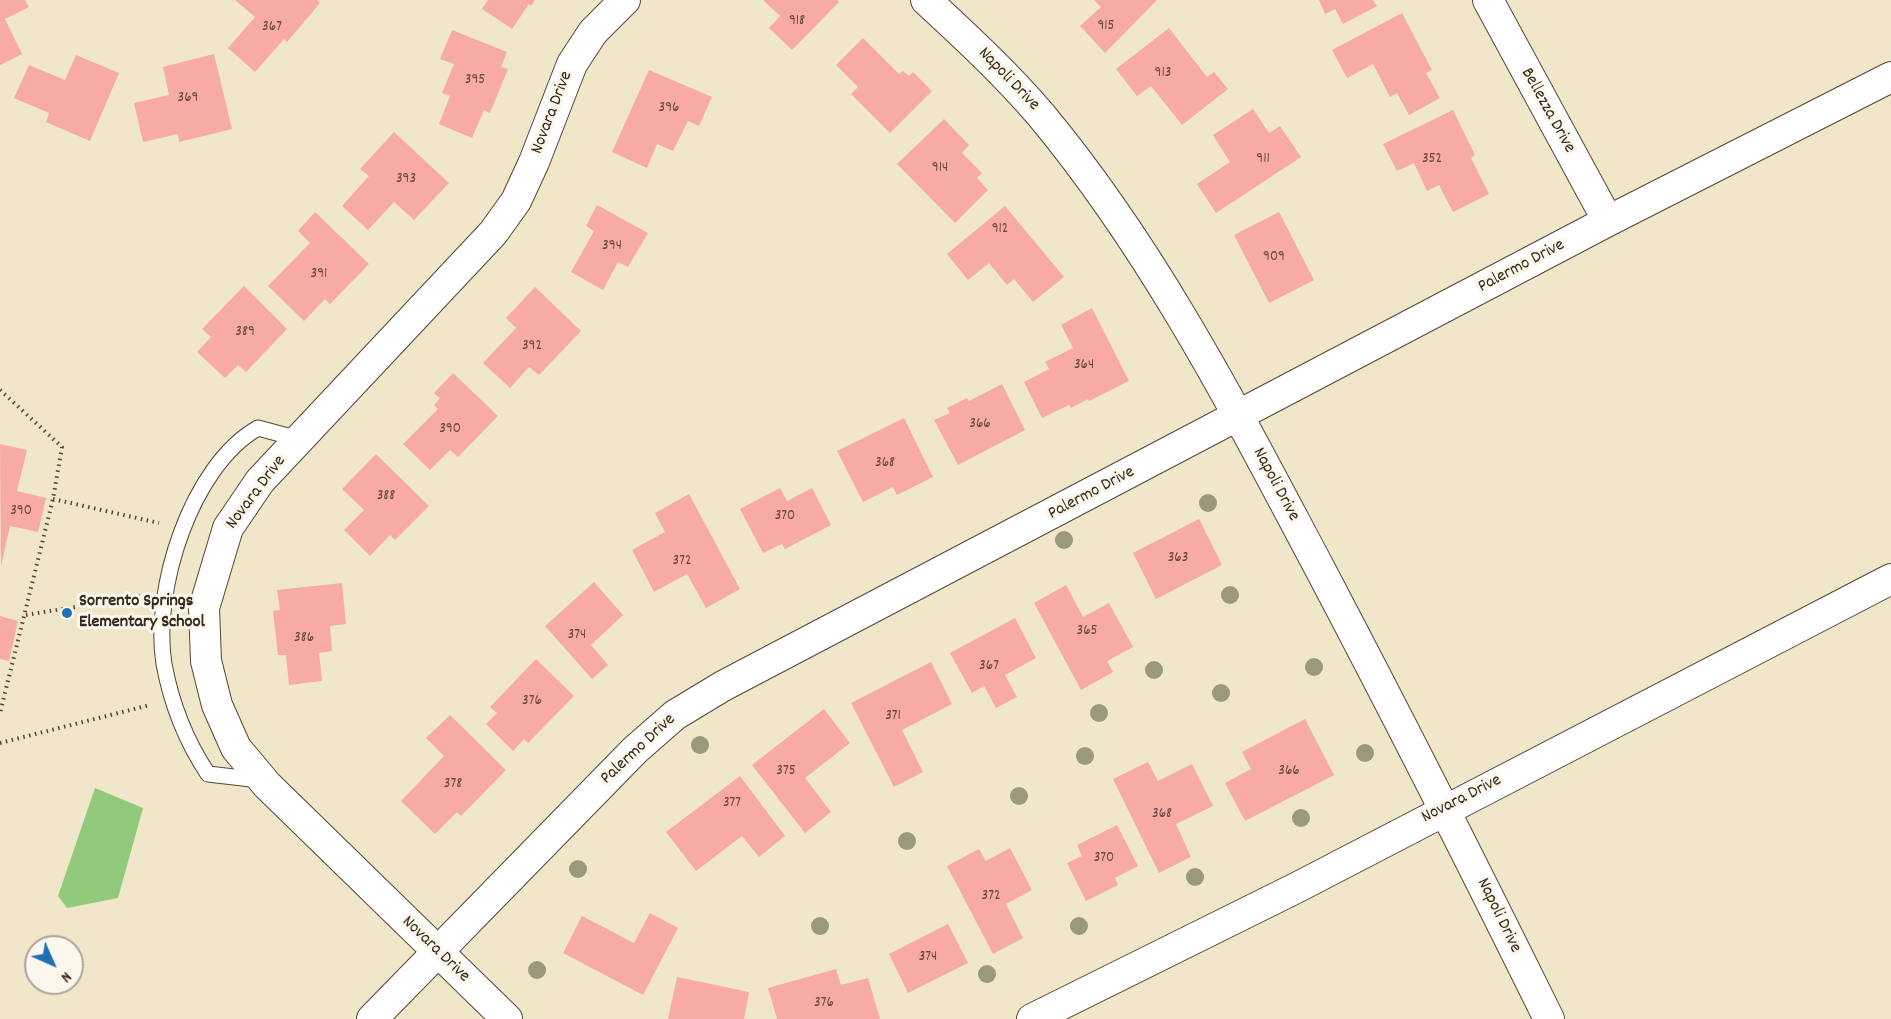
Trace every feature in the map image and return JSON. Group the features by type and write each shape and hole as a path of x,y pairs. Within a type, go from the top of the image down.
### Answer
{"street":[{"name":"Novara Drive","path":"507,1019 263,780 236,748 218,705 206,661 204,608 228,528 260,482 298,439 498,225 516,201 534,162 572,64 593,32 625,0"},
{"name":"Napoli Drive","path":"926,0 986,56 1040,114 1086,173 1149,262 1239,417 1446,808 1549,1019"},
{"name":"Bellezza Drive","path":"1488,0 1608,221"},
{"name":"Palermo Drive","path":"372,1019 635,750 675,714 723,686 1239,417 1608,221 1891,77"},
{"name":"Novara Drive","path":"1032,1019 1298,887 1446,808 1891,579"}],"lane":[{"path":"263,780 208,774 189,745 164,664 162,632 165,587 195,501 222,460 246,435 258,428 298,439"}],"path":[{"path":"0,390 62,447 53,499 26,615 0,713"},
{"path":"53,499 163,524"},
{"path":"26,615 145,595"},
{"path":"0,743 154,704"}],"green space":[{"path":"95,788 143,808 118,898 67,908 58,896"}],"building":[{"path":"0,0 25,0 29,7 5,19 22,54 0,65"},
{"path":"235,0 317,0 320,3 287,42 284,39 255,72 228,48 255,17"},
{"path":"488,0 535,0 531,6 529,4 512,29 482,9"},
{"path":"763,0 837,0 839,2 792,50 769,28 780,16"},
{"path":"1094,0 1157,0 1105,53 1080,26 1101,7"},
{"path":"1319,0 1373,0 1377,6 1343,24 1335,9 1325,14"},
{"path":"1402,13 1432,70 1426,73 1440,98 1409,115 1397,93 1390,97 1373,64 1347,78 1332,50"},
{"path":"1169,28 1207,77 1214,72 1228,89 1182,125 1151,86 1137,96 1116,69"},
{"path":"452,30 507,52 501,67 508,69 490,113 484,110 472,138 439,124 450,96 442,93 454,64 440,59"},
{"path":"863,38 899,74 903,71 909,76 913,72 932,91 890,133 851,94 858,87 836,65"},
{"path":"214,54 232,129 179,142 178,134 143,142 134,103 169,95 163,67"},
{"path":"76,55 119,73 90,141 46,122 49,113 14,98 29,65 65,80"},
{"path":"649,70 712,97 699,126 688,121 673,151 657,144 647,168 612,152"},
{"path":"1253,109 1269,133 1280,126 1301,157 1216,213 1197,184 1230,162 1213,135"},
{"path":"1453,110 1475,155 1471,158 1489,194 1453,212 1439,185 1427,191 1414,163 1397,171 1383,144"},
{"path":"944,119 969,145 962,153 982,173 977,178 988,190 955,223 897,164"},
{"path":"394,132 449,183 414,220 394,202 368,230 342,206 369,176 360,169"},
{"path":"597,205 648,233 628,267 618,262 603,290 571,272 594,231 586,226"},
{"path":"1005,206 1064,277 1033,302 1014,279 1007,285 989,263 968,280 947,254"},
{"path":"315,212 369,264 330,304 325,299 304,321 268,286 310,243 298,231"},
{"path":"1279,212 1314,280 1269,303 1234,235"},
{"path":"244,286 287,329 246,372 238,365 225,378 197,352 211,337 202,329"},
{"path":"535,287 581,331 539,375 529,367 510,388 483,363 516,328 506,318"},
{"path":"1092,308 1129,381 1089,401 1088,399 1071,408 1069,405 1042,418 1024,382 1049,369 1045,362 1073,348 1061,325"},
{"path":"453,373 498,416 458,457 450,450 430,470 403,444 438,409 434,405 440,398 434,393"},
{"path":"1002,384 1025,430 958,465 934,420 950,413 947,408 967,398 969,401"},
{"path":"904,418 933,477 897,495 893,487 863,502 837,451"},
{"path":"0,444 27,450 17,491 46,498 38,532 10,526 1,566"},
{"path":"376,454 429,506 395,540 390,535 370,556 344,530 364,510 342,489"},
{"path":"780,488 787,501 812,488 831,525 785,549 782,544 763,553 740,509"},
{"path":"689,494 740,589 706,608 687,574 654,592 632,550 665,532 655,513"},
{"path":"1199,519 1222,565 1156,599 1133,553"},
{"path":"594,582 623,615 591,645 608,665 592,679 545,626"},
{"path":"342,583 346,624 330,626 332,651 319,653 322,681 289,685 286,655 278,655 273,611 280,610 277,590"},
{"path":"1066,585 1083,617 1109,603 1133,647 1107,661 1113,672 1081,690 1034,603"},
{"path":"0,616 18,621 9,661 0,659"},
{"path":"1015,618 1036,658 1005,675 1017,697 996,708 984,686 972,693 950,653"},
{"path":"536,659 574,696 528,743 524,739 513,751 486,724 497,713 490,707"},
{"path":"931,662 952,704 902,730 923,772 894,787 851,703"},
{"path":"824,709 850,743 805,778 831,812 805,833 752,765"},
{"path":"450,715 506,770 461,816 457,812 435,834 401,801 444,756 426,738"},
{"path":"1305,719 1334,775 1245,821 1225,783 1251,769 1242,752"},
{"path":"1148,762 1158,781 1192,764 1213,806 1176,824 1191,857 1159,873 1113,779"},
{"path":"740,776 785,836 759,857 742,836 696,871 666,832"},
{"path":"1117,825 1138,866 1115,878 1118,885 1086,901 1067,863 1082,856 1077,845"},
{"path":"1010,848 1032,890 1006,904 1023,938 993,954 947,866 979,849 986,861"},
{"path":"650,913 678,928 643,995 563,953 582,916 634,943"},
{"path":"948,924 968,963 908,993 889,954"},
{"path":"836,969 841,985 868,978 880,1019 777,1019 768,988"},
{"path":"677,977 749,992 744,1019 668,1019"}],"place":[{"name":"Sorrento Springs Elementary School","path":"67,613"}]}
